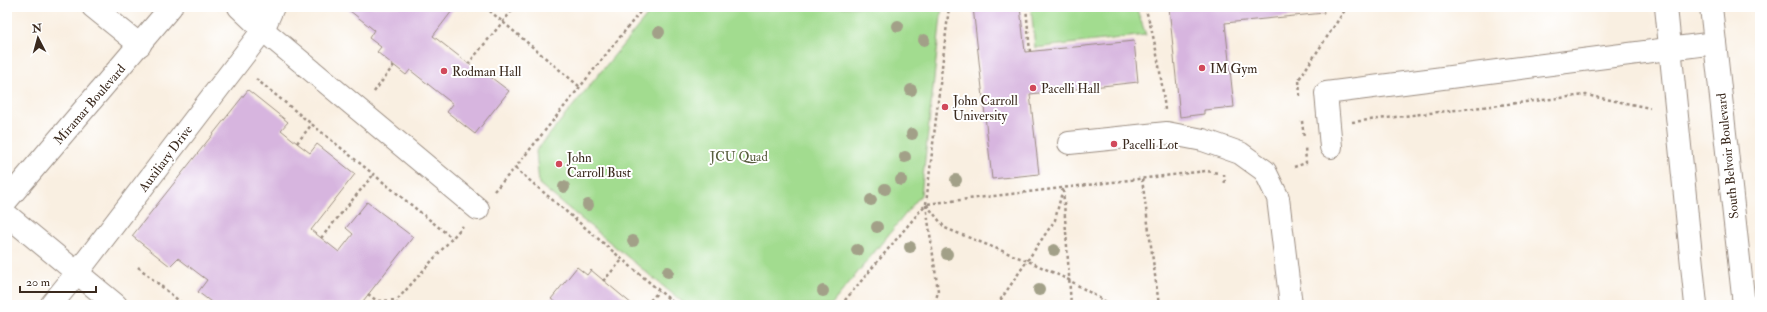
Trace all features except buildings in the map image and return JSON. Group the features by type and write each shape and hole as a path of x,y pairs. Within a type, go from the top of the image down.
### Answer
{"street":[{"path":"93,7 140,45"},
{"name":"Miramar Boulevard","path":"7,200 171,7"},
{"path":"238,7 360,112 478,209"},
{"name":"Auxiliary Drive","path":"51,305 263,30 273,7"},
{"path":"1666,7 1696,305"},
{"name":"South Belvoir Boulevard","path":"1711,7 1744,305"},
{"path":"1331,147 1326,93 1715,43"},
{"path":"1069,144 1167,133 1203,140 1240,153 1265,171 1278,198 1291,305"},
{"path":"7,215 116,305"}],"path":[{"path":"485,7 580,87"},
{"path":"468,64 515,7"},
{"path":"397,305 397,300 515,168 644,7"},
{"path":"935,305 938,291 926,204 949,7"},
{"path":"1026,7 1030,52"},
{"path":"1145,7 1154,36 1161,72 1167,133"},
{"path":"237,63 452,238"},
{"path":"360,112 394,65"},
{"path":"1756,94 1760,93"},
{"path":"1303,127 1586,95 1650,108"},
{"path":"297,143 312,124"},
{"path":"515,168 676,305"},
{"path":"840,305 926,204 1206,171 1230,174"},
{"path":"321,238 373,174"},
{"path":"1224,174 1225,184"},
{"path":"1142,179 1160,305"},
{"path":"997,305 1055,220 1063,188"},
{"path":"1063,188 1071,305"},
{"path":"926,204 945,228 1028,260 1069,280 1111,305"},
{"path":"603,281 623,259"},
{"path":"138,267 184,305"},
{"path":"646,305 659,291"},
{"path":"368,294 382,305"},
{"path":"378,301 397,300"},
{"path":"375,305 378,301"},
{"path":"843,302 847,305"}],"green space":[{"name":"JCU Quad","path":"654,7 942,7 921,195 831,305 686,305 539,184 536,151"},
{"path":"1031,7 1136,7 1146,35 1035,48"}],"place":[{"name":"IM Gym","path":"1202,68"},
{"name":"Rodman Hall","path":"444,71"},
{"name":"Pacelli Hall","path":"1033,88"},
{"name":"John Carroll University","path":"945,107"},
{"name":"Pacelli Lot","path":"1114,144"},
{"name":"John Carroll Bust","path":"559,164"}]}
